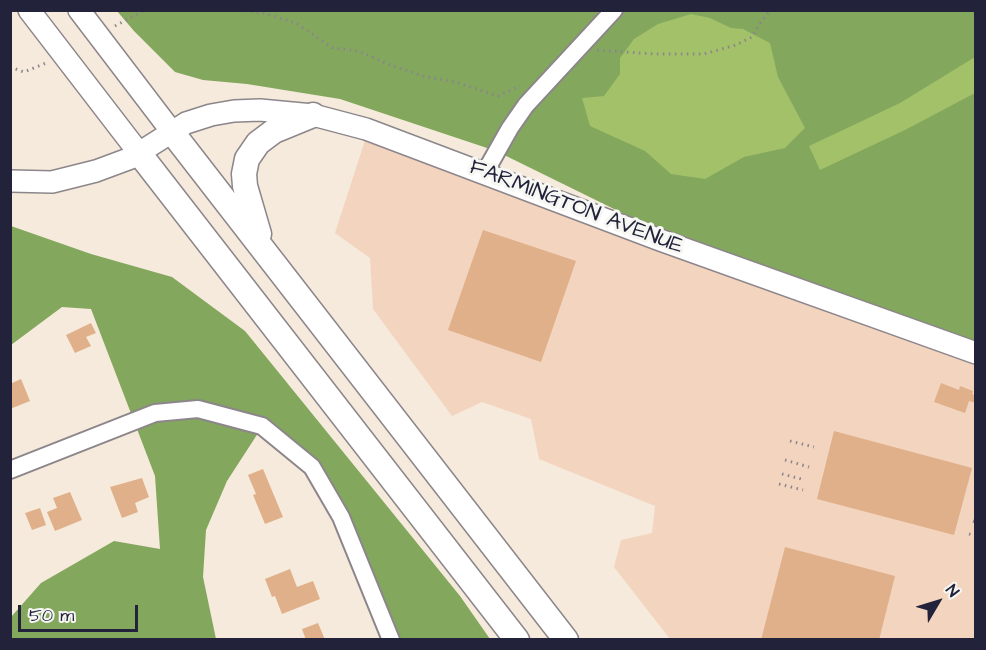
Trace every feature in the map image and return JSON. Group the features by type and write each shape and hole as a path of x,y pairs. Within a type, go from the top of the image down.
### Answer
{"highway":[{"path":"272,260 252,215 245,186 246,165 252,151 265,137 286,125 313,116"},
{"path":"172,132 566,639"},
{"path":"139,153 516,639"}],"main road":[{"path":"29,10 139,153"},
{"path":"78,10 172,132"},
{"name":"FARMINGTON AVENUE","path":"10,181 39,183 63,180 123,161 195,119 234,111 260,110 313,116 366,129 660,240 975,352"}],"street":[{"path":"484,174 510,128 538,92 614,10"},
{"path":"10,470 155,413 198,409 262,426 312,467 341,517 391,639"}],"path":[{"path":"115,26 145,10"},
{"path":"239,10 263,13 296,23 333,48 359,51 423,76 455,82 498,96 523,85 538,92"},
{"path":"579,49 655,54 704,54 736,45 752,37 770,10"},
{"path":"10,67 24,72 53,59"},
{"path":"790,441 814,447"},
{"path":"785,460 809,467"},
{"path":"782,474 806,480"},
{"path":"779,484 803,490"},
{"path":"969,534 975,536"}],"shaded area":[{"path":"368,131 975,353 975,639 670,639 614,567 621,540 652,533 655,506 539,459 531,419 482,402 452,416 373,309 370,258 335,233"}],"green space":[{"path":"117,11 975,11 975,57 900,103 809,146 820,170 905,130 975,93 975,353 728,265 496,151 340,99 247,84 203,80 175,72","holes":["691,14 710,18 731,28 743,29 770,43 778,77 805,128 785,148 744,157 705,179 671,174 645,151 590,126 582,98 604,96 620,74 620,58 634,39 658,24"]},
{"path":"636,11 975,11 975,328 561,130"},
{"path":"11,226 91,254 172,277 245,331 460,596 490,639 391,639 312,467 262,427 227,481 206,530 203,577 216,639 11,639 11,617 41,583 114,541 160,549 155,476 91,309 62,307 11,345"}],"building":[{"path":"483,230 576,261 541,362 448,330"},
{"path":"91,323 96,333 86,337 91,346 75,353 66,335"},
{"path":"21,379 30,401 10,409 10,384"},
{"path":"941,383 959,390 960,386 973,391 976,403 969,401 965,413 934,402"},
{"path":"834,431 972,468 954,535 817,499"},
{"path":"263,469 283,517 265,524 253,495 256,494 248,475"},
{"path":"142,478 149,497 135,503 138,512 122,518 110,487"},
{"path":"70,492 82,520 55,531 47,512 57,508 53,498"},
{"path":"40,508 46,525 32,530 25,513"},
{"path":"785,547 895,576 879,640 761,640"},
{"path":"290,569 297,587 313,581 320,599 282,614 265,579"},
{"path":"318,623 325,640 306,640 302,629"}]}
